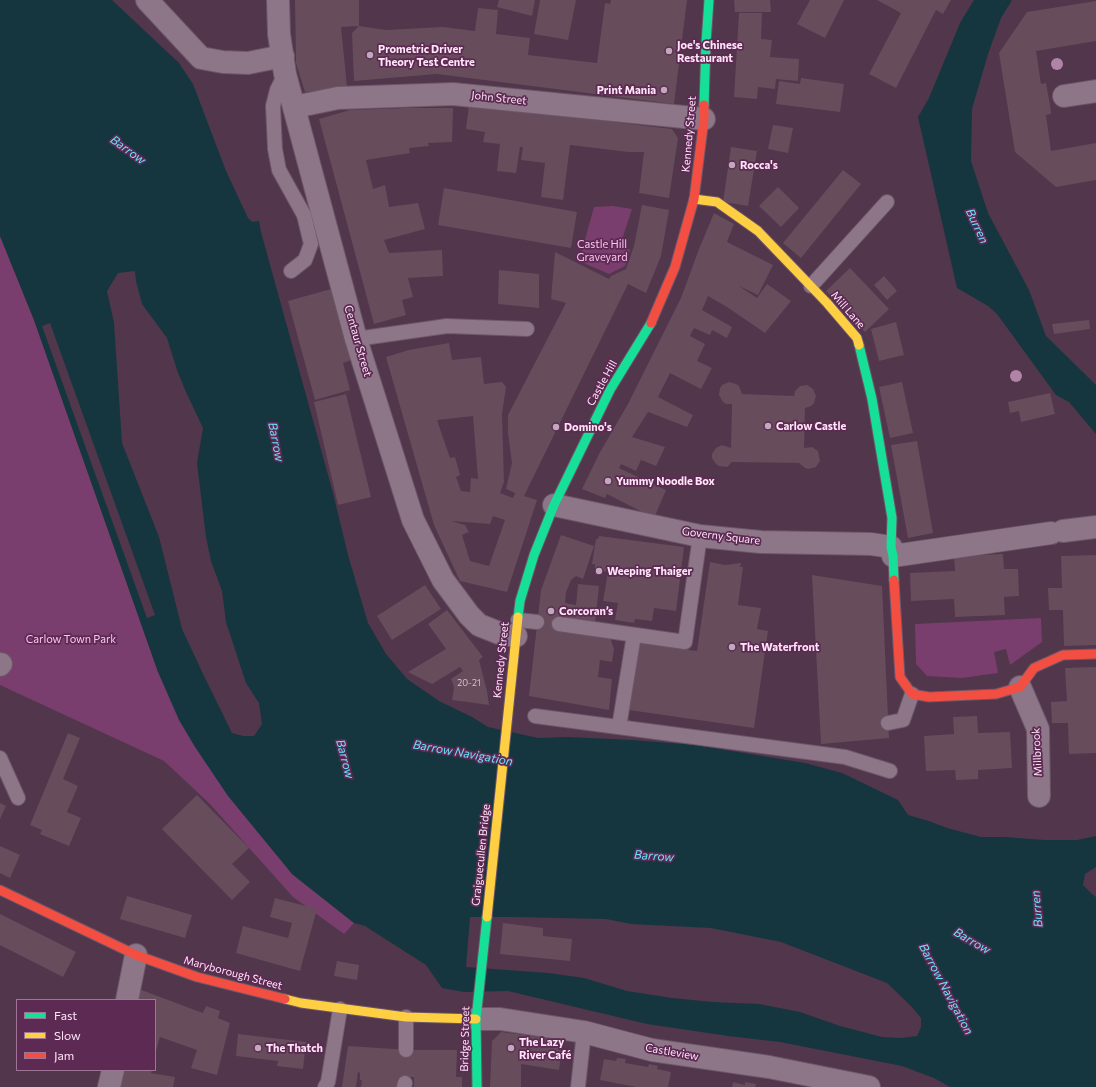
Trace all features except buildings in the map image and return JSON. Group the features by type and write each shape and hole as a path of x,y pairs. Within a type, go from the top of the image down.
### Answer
{"street":[{"path":"147,0 201,58 223,62 284,65"},
{"name":"Centaur Street","path":"278,0 279,34 284,65 294,107 356,339 413,520 443,580 469,615 479,625 499,633 517,628"},
{"name":"Kennedy Street","path":"675,267 694,199 704,119 709,0"},
{"path":"1064,96 1096,91"},
{"name":"John Street","path":"294,107 338,98 453,94 704,119"},
{"name":"Mill Lane","path":"694,199 717,202 758,231 811,286 857,338 872,399 892,518 892,552 900,677 912,694"},
{"name":"Castle Hill","path":"520,601 534,555 554,505 610,390 650,325 675,267"},
{"name":"Governy Square","path":"554,505 700,536 761,542 871,544 892,552 1096,527"},
{"name":"Kennedy Street","path":"507,722 520,601"},
{"path":"912,694 930,697 996,694 1020,687 1034,668 1063,655 1096,654"},
{"name":"Millbrook","path":"1020,687 1038,729 1039,796"},
{"name":"Graiguecullen Bridge","path":"478,992 507,722"},
{"name":"Maryborough Street","path":"0,890 136,955 197,977 301,1003 340,1009 406,1017 476,1019"},
{"path":"127,999 136,955"},
{"name":"Bridge Street","path":"477,1087 476,1019 478,992"},
{"name":"Castleview","path":"476,1019 500,1019 584,1032 652,1050 769,1067 868,1087"},
{"path":"109,1087 113,1071"}],"lane":[{"path":"284,65 273,106 275,148 279,170 304,215 311,244 305,260 291,271"},
{"path":"293,195 318,196"},
{"path":"811,286 887,202"},
{"path":"356,339 447,326 527,328"},
{"path":"559,624 685,642 700,536"},
{"path":"517,628 537,622"},
{"path":"619,727 634,635"},
{"path":"888,723 903,720 912,694"},
{"path":"535,716 845,757 890,771"},
{"path":"0,758 18,798"},
{"path":"325,1087 328,1082 340,1009"},
{"path":"406,1017 406,1050"},
{"path":"578,1087 584,1032"}],"green space":[{"name":"Castle Hill Graveyard","path":"613,206 632,209 620,246 630,250 625,266 609,274 579,261 594,207"},
{"name":"Carlow Town Park","path":"0,236 34,320 158,672 292,874 354,923 344,934 293,897 209,803 164,761 0,685"},
{"path":"1041,618 1042,642 1010,665 1006,649 994,652 998,673 962,678 927,676 916,664 915,624"}],"water":[{"path":"0,0 112,0 179,63 193,84 226,171 248,218 252,222 259,221 333,493 348,555 368,623 386,654 407,679 439,701 472,717 488,727 538,738 568,737 695,745 805,763 842,773 898,800 908,815 981,837 1077,840 1096,836 1096,867 1085,874 1083,885 1096,897 1096,1087 950,1087 934,1078 902,1066 780,1042 647,1024 508,991 464,992 442,988 426,965 365,926 354,923 292,874 228,796 179,720 158,672 34,320 0,236","holes":["135,271 142,304 167,338 177,370 203,428 197,463 206,537 211,561 222,591 226,622 246,683 259,703 262,724 254,736 243,736 232,733 182,629 159,537 122,443 114,323 107,291 118,273","470,917 606,919 631,924 711,928 781,942 887,983 921,1018 921,1027 917,1036 901,1038 882,1037 840,1026 800,1012 759,1004 712,1002 672,998 627,991 584,978 548,973 466,967"]},
{"name":"Burren","path":"974,0 1012,0 1001,18 988,54 972,109 971,161 988,213 1029,290 1046,336 1096,385 1096,434 1069,402 1056,395 997,314 988,306 957,288 918,117 929,98 960,23"}],"pier":[{"path":"50,323 155,615 147,618 42,326"}],"traffic: fast":[{"path":"704,105 709,0"},
{"path":"518,617 520,601 534,555 554,505 610,390 651,323"},
{"path":"859,345 872,399 892,518 891,547 894,580"},
{"path":"477,1087 476,1019 487,917"}],"traffic: slow":[{"path":"694,199 717,202 758,231 827,303 857,338 859,345"},
{"path":"487,917 518,617"},
{"path":"285,999 301,1003 406,1017 476,1019"}],"traffic: jam":[{"path":"651,323 675,267 694,199 704,119 704,105"},
{"path":"894,580 900,677 912,694 929,697 996,694 1020,687 1034,668 1063,655 1096,654"},
{"path":"0,890 136,955 197,977 285,999"}],"place":[{"name":"Joe's Chinese Restaurant","path":"669,51"},
{"name":"Prometric Driver Theory Test Centre","path":"370,55"},
{"name":"Print Mania","path":"664,90"},
{"name":"Rocca's","path":"732,165"},
{"name":"Carlow Castle","path":"768,426"},
{"name":"Domino's","path":"556,427"},
{"name":"Yummy Noodle Box","path":"608,481"},
{"name":"Weeping Thaiger","path":"599,571"},
{"name":"Corcoran’s","path":"551,611"},
{"name":"The Waterfront","path":"732,647"},
{"name":"The Thatch","path":"258,1048"},
{"name":"The Lazy River Café","path":"511,1048"}],"water label":[{"name":"Barrow","path":"128,150"},
{"name":"Barrow","path":"276,442"},
{"name":"Barrow Navigation","path":"463,753"},
{"name":"Barrow","path":"345,759"},
{"name":"Barrow","path":"654,856"},
{"name":"Barrow","path":"972,941"},
{"name":"Barrow Navigation","path":"946,989"}]}
